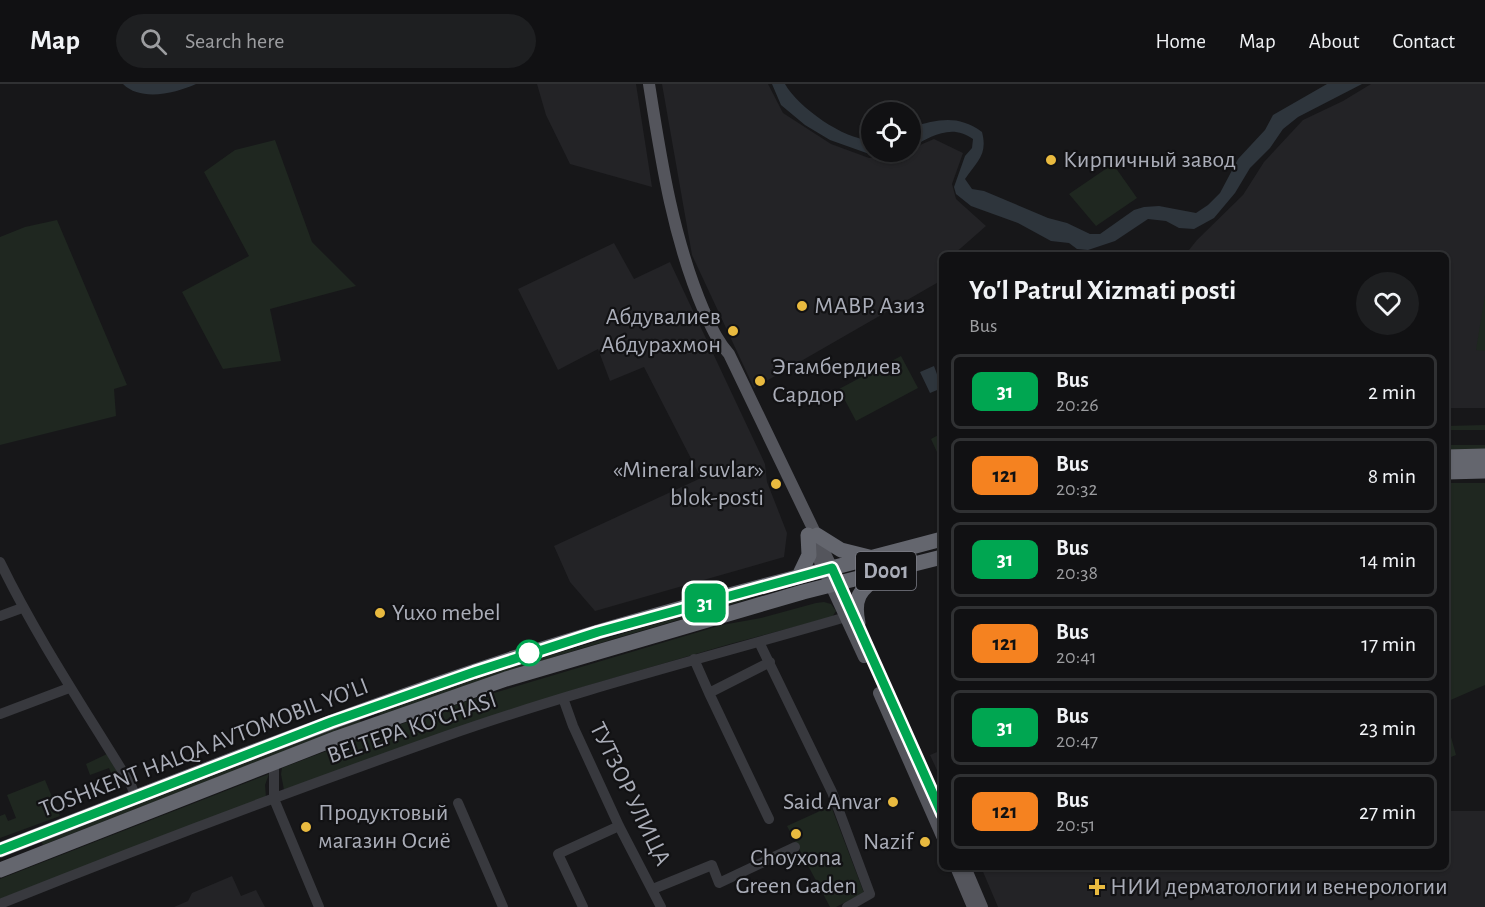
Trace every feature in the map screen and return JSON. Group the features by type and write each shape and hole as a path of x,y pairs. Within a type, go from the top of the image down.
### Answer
{"highway":[{"path":"1449,457 1485,456"},
{"path":"1449,472 1485,471"},
{"path":"799,576 809,555 812,535 841,550 872,558"},
{"name":"TOSHKENT HALQA AVTOMOBIL YO'LI","path":"0,850 363,711 554,645 799,576 939,540"},
{"name":"TOSHKENT HALQA AVTOMOBIL YO'LI","path":"0,870 369,727 564,661 835,584 939,558"},
{"path":"852,620 860,594 870,583 889,570"},
{"path":"363,711 371,716 369,727"},
{"path":"29,839 36,856"}],"main road":[{"path":"649,84 667,189 683,253 698,296 721,345 729,354 939,808"},
{"path":"852,620 939,829"},
{"path":"957,870 973,907"},
{"path":"966,870 982,907"}],"street":[{"path":"0,562 22,608 69,688 125,775 136,798"},
{"path":"0,616 22,608"},
{"name":"BELTEPA KO'CHASI","path":"0,904 446,736 694,659 852,620"},
{"path":"759,642 832,792 870,894 847,907"},
{"path":"694,659 769,819"},
{"path":"709,693 770,662"},
{"path":"0,714 69,688"},
{"name":"ТУТЗОР УЛИЦА","path":"563,698 573,726 619,826 661,907"},
{"path":"274,763 274,799 319,907"},
{"path":"458,803 491,876 502,907"},
{"path":"583,907 558,854 619,826"},
{"path":"652,889 712,865 719,883 795,847"}],"shaded area":[{"path":"123,84 196,84 169,93 149,94 130,90"},
{"path":"537,84 636,84 652,187 570,164 546,115"},
{"path":"662,84 768,84 783,113 831,144 861,155 861,162 921,162 921,145 934,139 963,153 952,184 956,199 986,226 956,252 939,252 939,282 754,388 692,255"},
{"path":"772,84 785,84 800,102 823,121 861,139 861,151 830,140 805,125 781,105"},
{"path":"1327,84 1362,84 1298,117 1283,129 1270,148 1250,168 1235,193 1214,218 1194,229 1179,228 1166,221 1148,219 1115,241 1088,250 1077,249 1069,243 1051,241 1018,223 971,206 956,194 954,187 965,156 972,148 973,139 965,134 949,132 941,133 921,142 921,124 947,120 973,126 982,132 984,147 965,179 972,189 984,191 1090,234 1100,234 1134,210 1144,207 1159,206 1196,213 1208,205 1220,193 1238,159 1265,130 1273,115"},
{"path":"1371,84 1485,84 1485,408 1449,408 1449,252 1187,252 1243,195 1264,162 1303,120 1343,101"},
{"path":"275,140 312,242 356,286 270,309 281,361 223,369 182,292 249,256 204,172 235,150"},
{"path":"1113,164 1137,198 1096,226 1069,194"},
{"path":"57,220 127,385 114,389 116,416 0,445 0,237 25,227"},
{"path":"614,243 634,279 670,262 765,464 767,482 787,533 784,557 595,611 570,582 554,546 701,478 644,367 610,381 598,349 558,370 518,289"},
{"path":"1485,295 1485,351 1476,350"},
{"path":"901,356 918,388 856,421 839,389"},
{"path":"934,366 939,380 939,389 930,393 920,372"},
{"path":"1485,425 1485,430 1449,430 1449,426"},
{"path":"939,435 939,456 931,439"},
{"path":"1449,445 1485,445 1485,450 1449,450"},
{"path":"1449,483 1485,483 1485,685 1449,701"},
{"path":"750,597 563,654 380,715 378,711 563,651"},
{"path":"824,602 831,604 836,611 832,617 576,689 284,790 282,768 467,701 722,625"},
{"path":"359,718 361,722 43,845 41,840"},
{"path":"1449,730 1456,755 1449,758"},
{"path":"939,751 939,774 930,755"},
{"path":"107,754 122,780 116,786 109,768 90,775 86,764"},
{"path":"269,774 265,785 266,797 0,899 0,879"},
{"path":"45,780 60,816 0,838 0,816 5,814 8,821 16,818 7,795"},
{"name":"Choyxona Green Gaden","path":"831,806 864,893 836,907 830,907 787,826"},
{"path":"1449,811 1485,811 1485,907 998,907 982,870 1449,870"},
{"path":"232,876 241,896 256,890 265,907 174,907 188,901 192,893"}],"bus line":[{"name":"31","path":"0,850 331,722 529,653 832,568 939,807"}],"place":[{"name":"Кирпичный завод","path":"1051,160"},
{"name":"МАВР. Азиз","path":"802,306"},
{"name":"Абдувалиев Абдурахмон","path":"733,331"},
{"name":"Эгамбердиев Сардор","path":"760,381"},
{"name":"«Mineral suvlar» blok-posti","path":"776,484"},
{"name":"Yuxo mebel","path":"380,613"},
{"name":"Said Anvar","path":"893,802"},
{"name":"Продуктовый магазин Осиё","path":"306,827"},
{"name":"Choyxona Green Gaden","path":"796,834"},
{"name":"Nazif","path":"925,842"},
{"name":"НИИ дерматологии и венерологии","path":"1097,887"}]}
